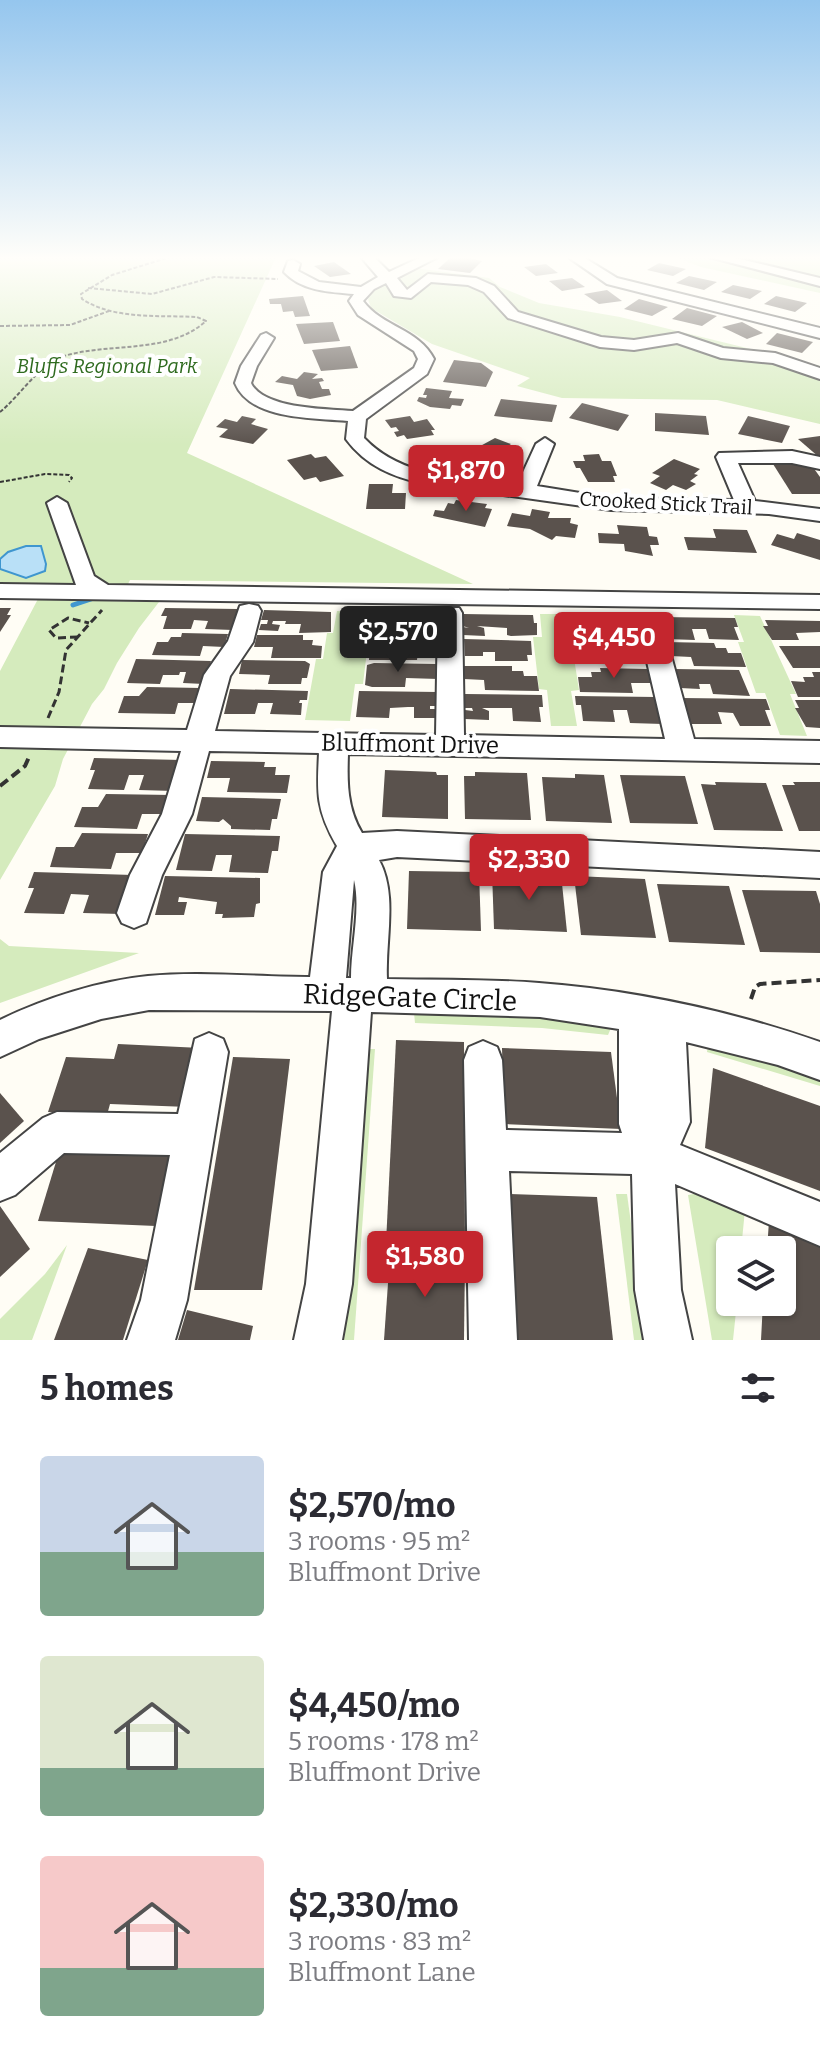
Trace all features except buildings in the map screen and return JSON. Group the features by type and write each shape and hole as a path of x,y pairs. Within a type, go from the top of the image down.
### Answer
{"street":[{"path":"266,338 244,376 243,384 247,392 262,403 284,409 357,417 376,401 418,376 426,363 424,351 415,341 371,320"},
{"path":"528,320 600,342 634,345 678,338 721,353 775,358 820,374"},
{"path":"766,320 820,333"},
{"name":"Crooked Stick Trail","path":"357,417 355,439 372,458 393,469 443,481 611,504 748,508 820,515"},
{"path":"525,490 545,444"},
{"path":"748,508 726,457 792,457 820,463"},
{"path":"57,503 84,580 108,593"},
{"path":"0,591 820,602"},
{"path":"134,913 146,875 177,814 217,675 240,642 249,611"},
{"path":"450,613 450,744"},
{"path":"650,623 682,749"},
{"name":"Bluffmont Drive","path":"0,737 820,752"},
{"path":"334,742 332,783 336,817 353,846"},
{"path":"353,846 532,850 820,865"},
{"path":"318,1340 329,1284 349,995 339,872 353,846"},
{"name":"RidgeGate Circle","path":"0,1039 31,1024 101,1002 149,993 540,1000 651,1017 778,1046 820,1061"},
{"path":"651,1017 670,1122 652,1154 658,1290 668,1340"},
{"path":"151,1340 164,1300 209,1052"},
{"path":"483,1060 493,1340"},
{"path":"0,1180 57,1132 196,1135"},
{"path":"487,1150 652,1154 820,1224"}],"path":[{"path":"0,326 39,329 95,320"},
{"path":"0,412 32,386 46,366 62,356 182,337 204,326 206,321 203,320"},
{"path":"0,482 45,474 69,475 72,478 69,482"},
{"path":"0,786 25,766 59,692 66,650 89,624 108,593"},
{"path":"78,637 56,638 49,630 63,618 76,617 89,624"},
{"path":"751,999 752,991 760,984 820,980"}],"green space":[{"name":"Bluffs Regional Park","path":"0,320 248,320 187,453 473,584 130,580 120,600 105,601 159,602 139,628 92,704 63,759 55,786 0,880 0,671 38,599 0,598"},
{"path":"391,320 630,320 820,366 820,424 717,400 562,398 517,386 530,378 432,344"},
{"path":"337,611 364,612 362,634 369,634 363,684 355,684 350,721 305,720 316,659 323,659 327,633 333,633"},
{"path":"540,614 559,614 562,639 571,639 579,690 571,691 577,726 551,726 547,690 539,689 533,637 542,637"},
{"path":"734,615 760,616 796,694 790,694 807,736 780,735 765,693 756,693 738,642 744,642"},
{"path":"0,939 9,946 139,953 0,1003"},
{"path":"414,1013 548,1017 598,1023 611,1028 608,1035 542,1028 415,1023"},
{"path":"708,1045 820,1076 820,1086 707,1052"},
{"path":"367,1049 375,1049 354,1340 344,1340"},
{"path":"700,1193 745,1210 742,1236 716,1236 716,1316 736,1316 733,1340 712,1340 688,1195"},
{"path":"616,1194 627,1194 647,1340 634,1340"},
{"path":"67,1245 32,1340 0,1340 0,1319 45,1274"}],"water":[{"path":"26,546 41,546 45,571 26,578 0,569 0,559 8,552"}],"waterway":[{"path":"73,605 94,598"}]}
